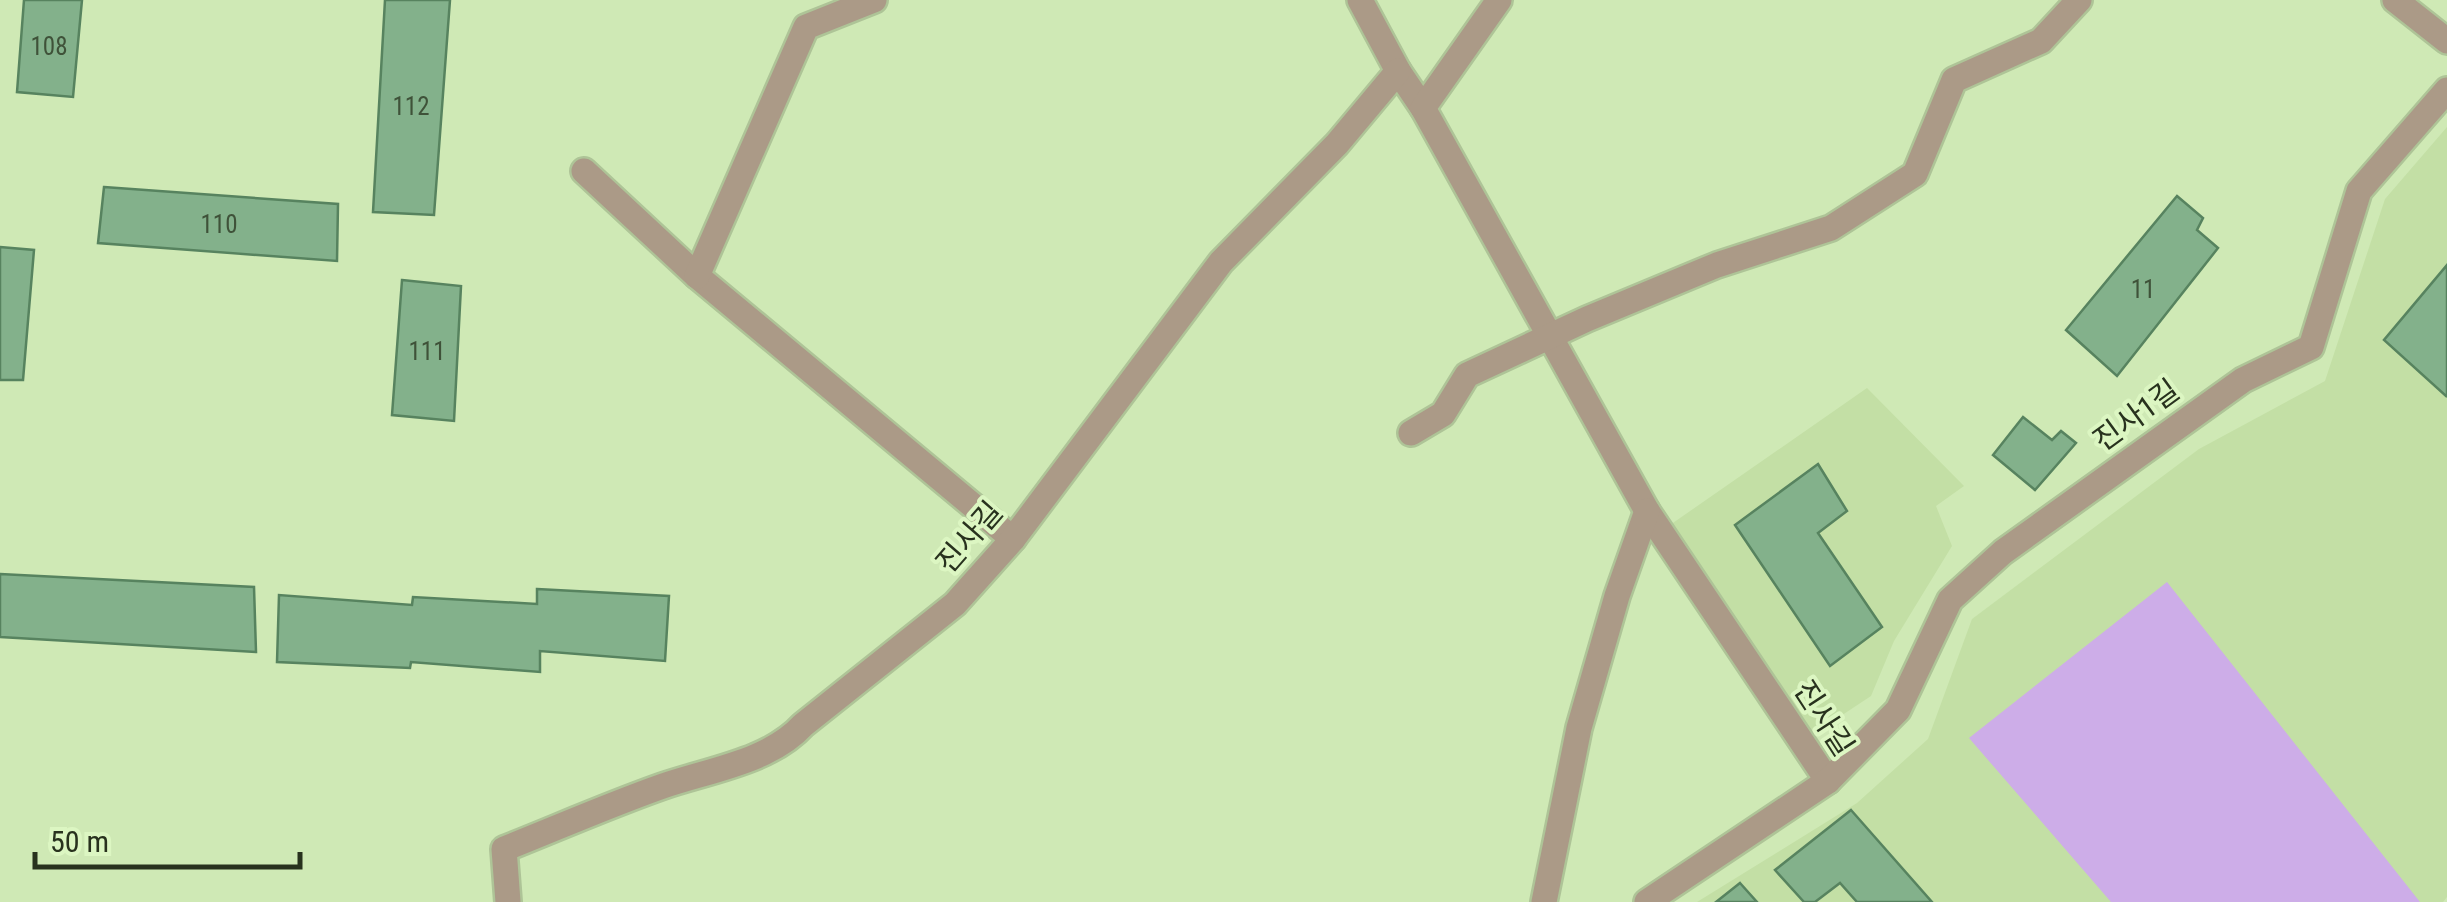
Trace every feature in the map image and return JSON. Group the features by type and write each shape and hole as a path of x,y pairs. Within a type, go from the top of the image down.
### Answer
{"street":[{"path":"696,276 806,27 874,0"},
{"name":"진사길","path":"1360,0 1647,511 1828,780 1648,902"},
{"path":"1423,108 1500,0"},
{"path":"1411,433 1443,414 1468,376 1717,265 1831,228 1915,174 1954,80 2041,41 2079,0"},
{"path":"2395,0 2447,42"},
{"name":"진사길","path":"508,902 504,849 788,741 955,604 1013,539 1222,262 1337,144 1398,71"},
{"name":"진사1길","path":"1828,780 1898,710 1950,600 1990,564 2243,380 2311,347 2359,191 2447,90"},
{"path":"584,171 696,276 1013,539"},
{"path":"1544,902 1578,728 1616,596 1647,511"}],"shaded area":[{"path":"2447,127 2447,897 2443,902 1697,902 1857,803 1928,739 1972,619 2199,449 2325,381 2385,199"},
{"path":"1867,388 1964,486 1936,506 1952,546 1894,641 1871,696 1812,735 1670,525"},
{"path":"2167,582 2420,902 2111,902 1969,738"}],"building":[{"path":"24,0 82,0 73,97 17,92"},
{"path":"385,0 450,0 434,215 373,212"},
{"path":"104,187 338,204 337,261 98,243"},
{"path":"2177,196 2203,218 2197,230 2218,248 2117,376 2066,330"},
{"path":"0,247 34,250 23,380 0,380"},
{"path":"2447,265 2447,394 2446,396 2384,340"},
{"path":"402,280 461,286 454,421 392,415"},
{"path":"2023,417 2052,440 2061,431 2076,443 2035,490 1993,455"},
{"path":"1818,464 1847,511 1818,533 1882,627 1830,666 1735,525"},
{"path":"0,574 254,587 256,652 0,637"},
{"path":"537,589 669,596 665,661 540,651 540,672 411,662 410,668 277,662 279,595 412,605 413,597 537,604"},
{"path":"1851,810 1932,902 1857,902 1840,883 1815,902 1804,902 1775,870"},
{"path":"1740,883 1757,902 1716,902"}]}
